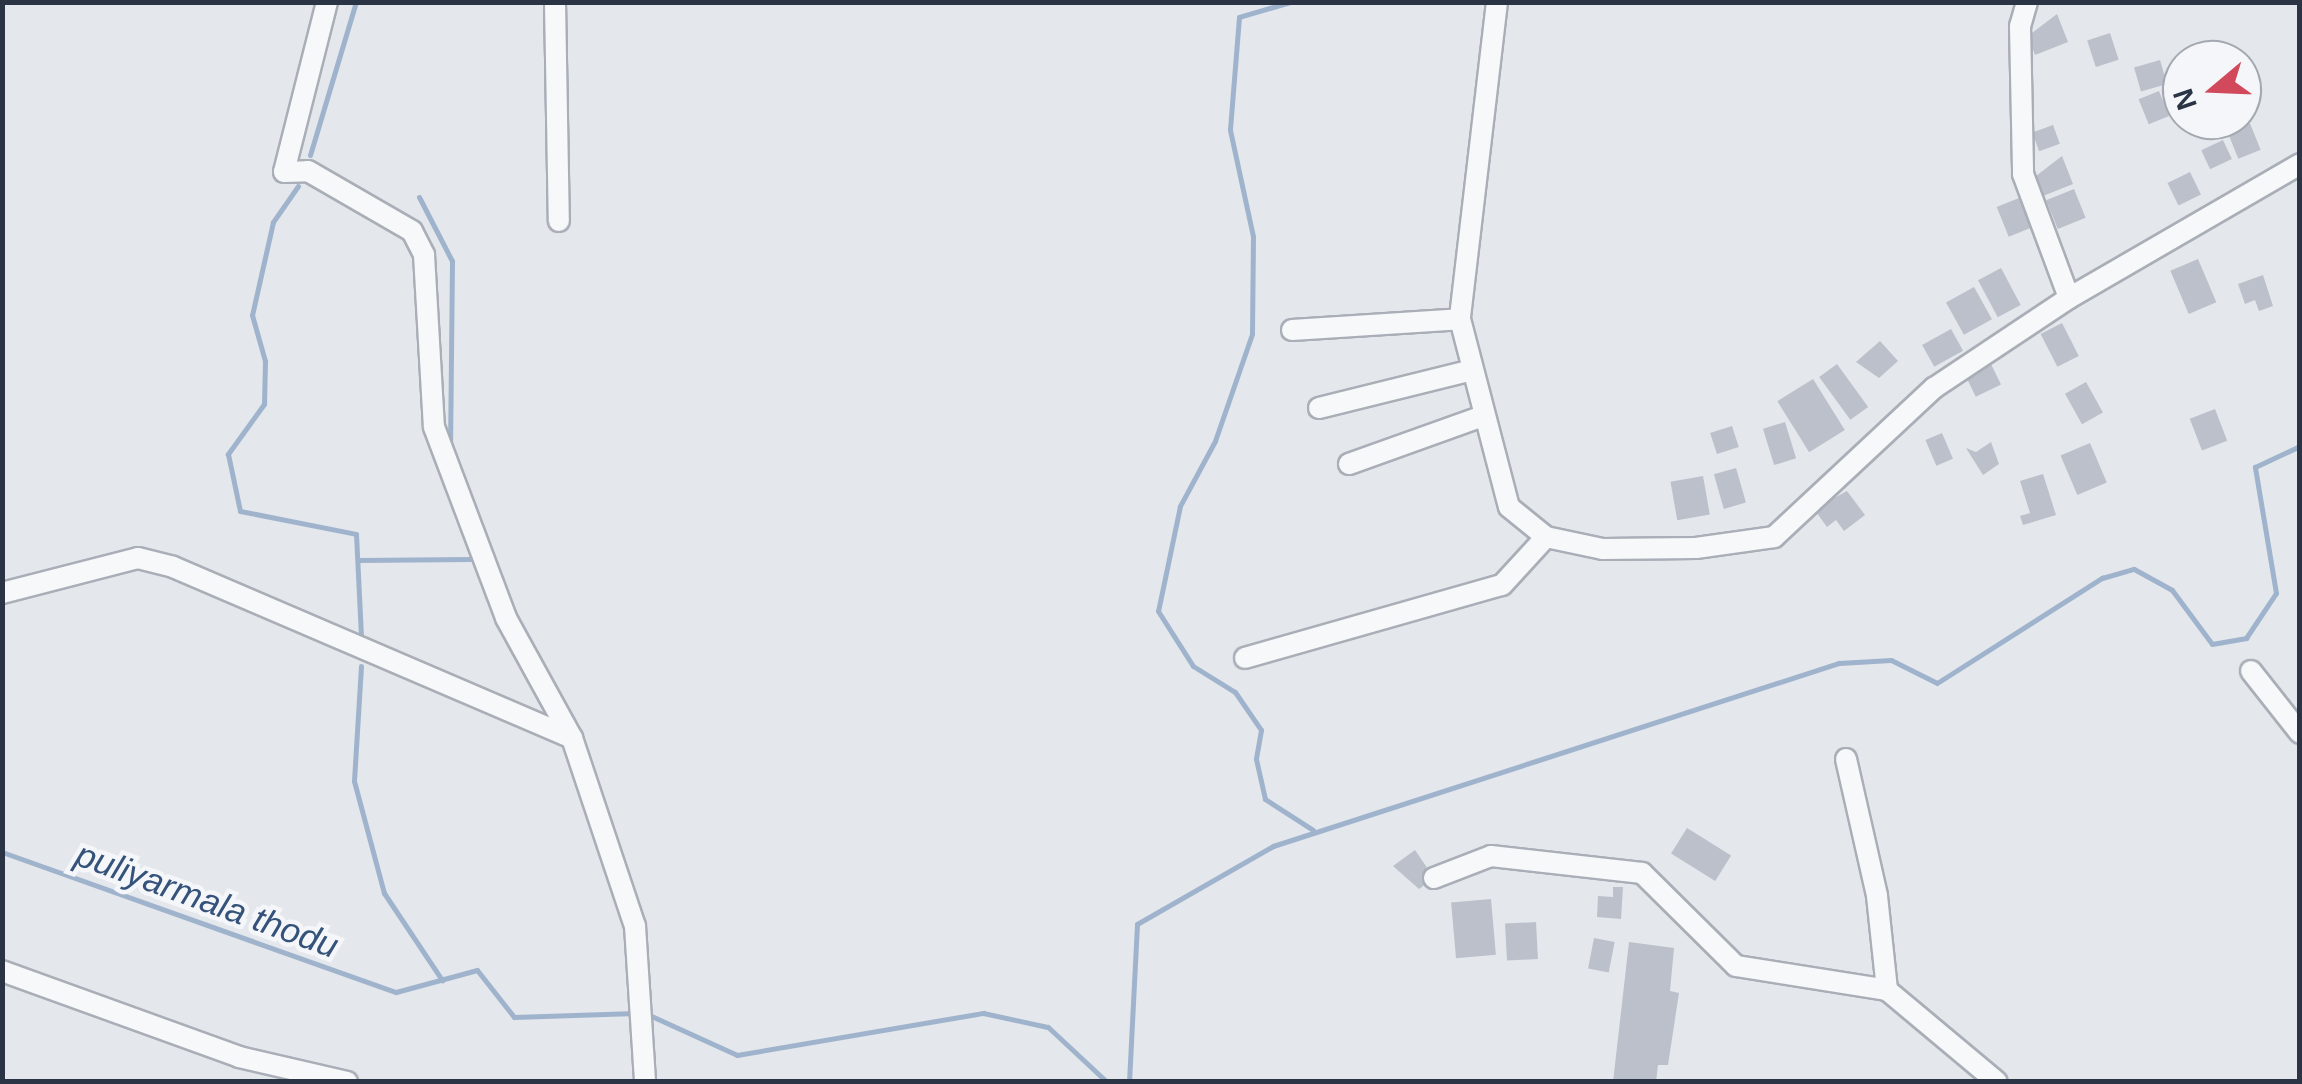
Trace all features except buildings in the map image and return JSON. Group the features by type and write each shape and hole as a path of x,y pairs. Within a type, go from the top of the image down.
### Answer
{"street":[{"path":"327,2 284,172 308,171 412,232 424,255 434,426 506,618 572,738 636,926 645,1082"},
{"path":"555,2 559,221"},
{"path":"1497,2 1460,319 1509,507 1546,537 1603,549 1696,548 1774,537 1934,388 2070,298 2300,164"},
{"path":"2027,2 2020,26 2023,174 2070,298"},
{"path":"1292,330 1460,319"},
{"path":"1320,408 1472,370"},
{"path":"1348,464 1484,416"},
{"path":"1245,658 1502,585 1546,537"},
{"path":"2,593 138,558 173,566 572,738"},
{"path":"2250,671 2300,733"},
{"path":"1846,759 1877,896 1886,990"},
{"path":"1434,878 1491,856 1642,874 1736,966 1886,990 1997,1082"},
{"path":"2,971 239,1057 347,1082"}],"waterway":[{"path":"310,155 356,2"},
{"path":"1290,2 1239,17 1230,130 1253,236 1252,334 1215,441 1180,506 1158,611 1193,666 1235,692 1261,730 1256,759 1265,799 1313,830"},
{"path":"298,186 273,222 252,315 265,361 264,404 228,454 240,511 356,534 361,635"},
{"path":"419,197 452,261 450,445"},
{"path":"1129,1082 1137,924 1273,846 1839,663 1891,660 1937,683 2102,578 2134,569 2172,590 2212,644 2246,638 2276,593 2255,467 2300,446"},
{"path":"358,560 470,559"},
{"path":"361,666 354,781 384,893 442,980"},
{"name":"puliyarmala thodu","path":"2,852 396,992 477,970 514,1017 636,1013"},
{"path":"647,1014 737,1055 983,1013 1048,1027 1107,1082"}]}
